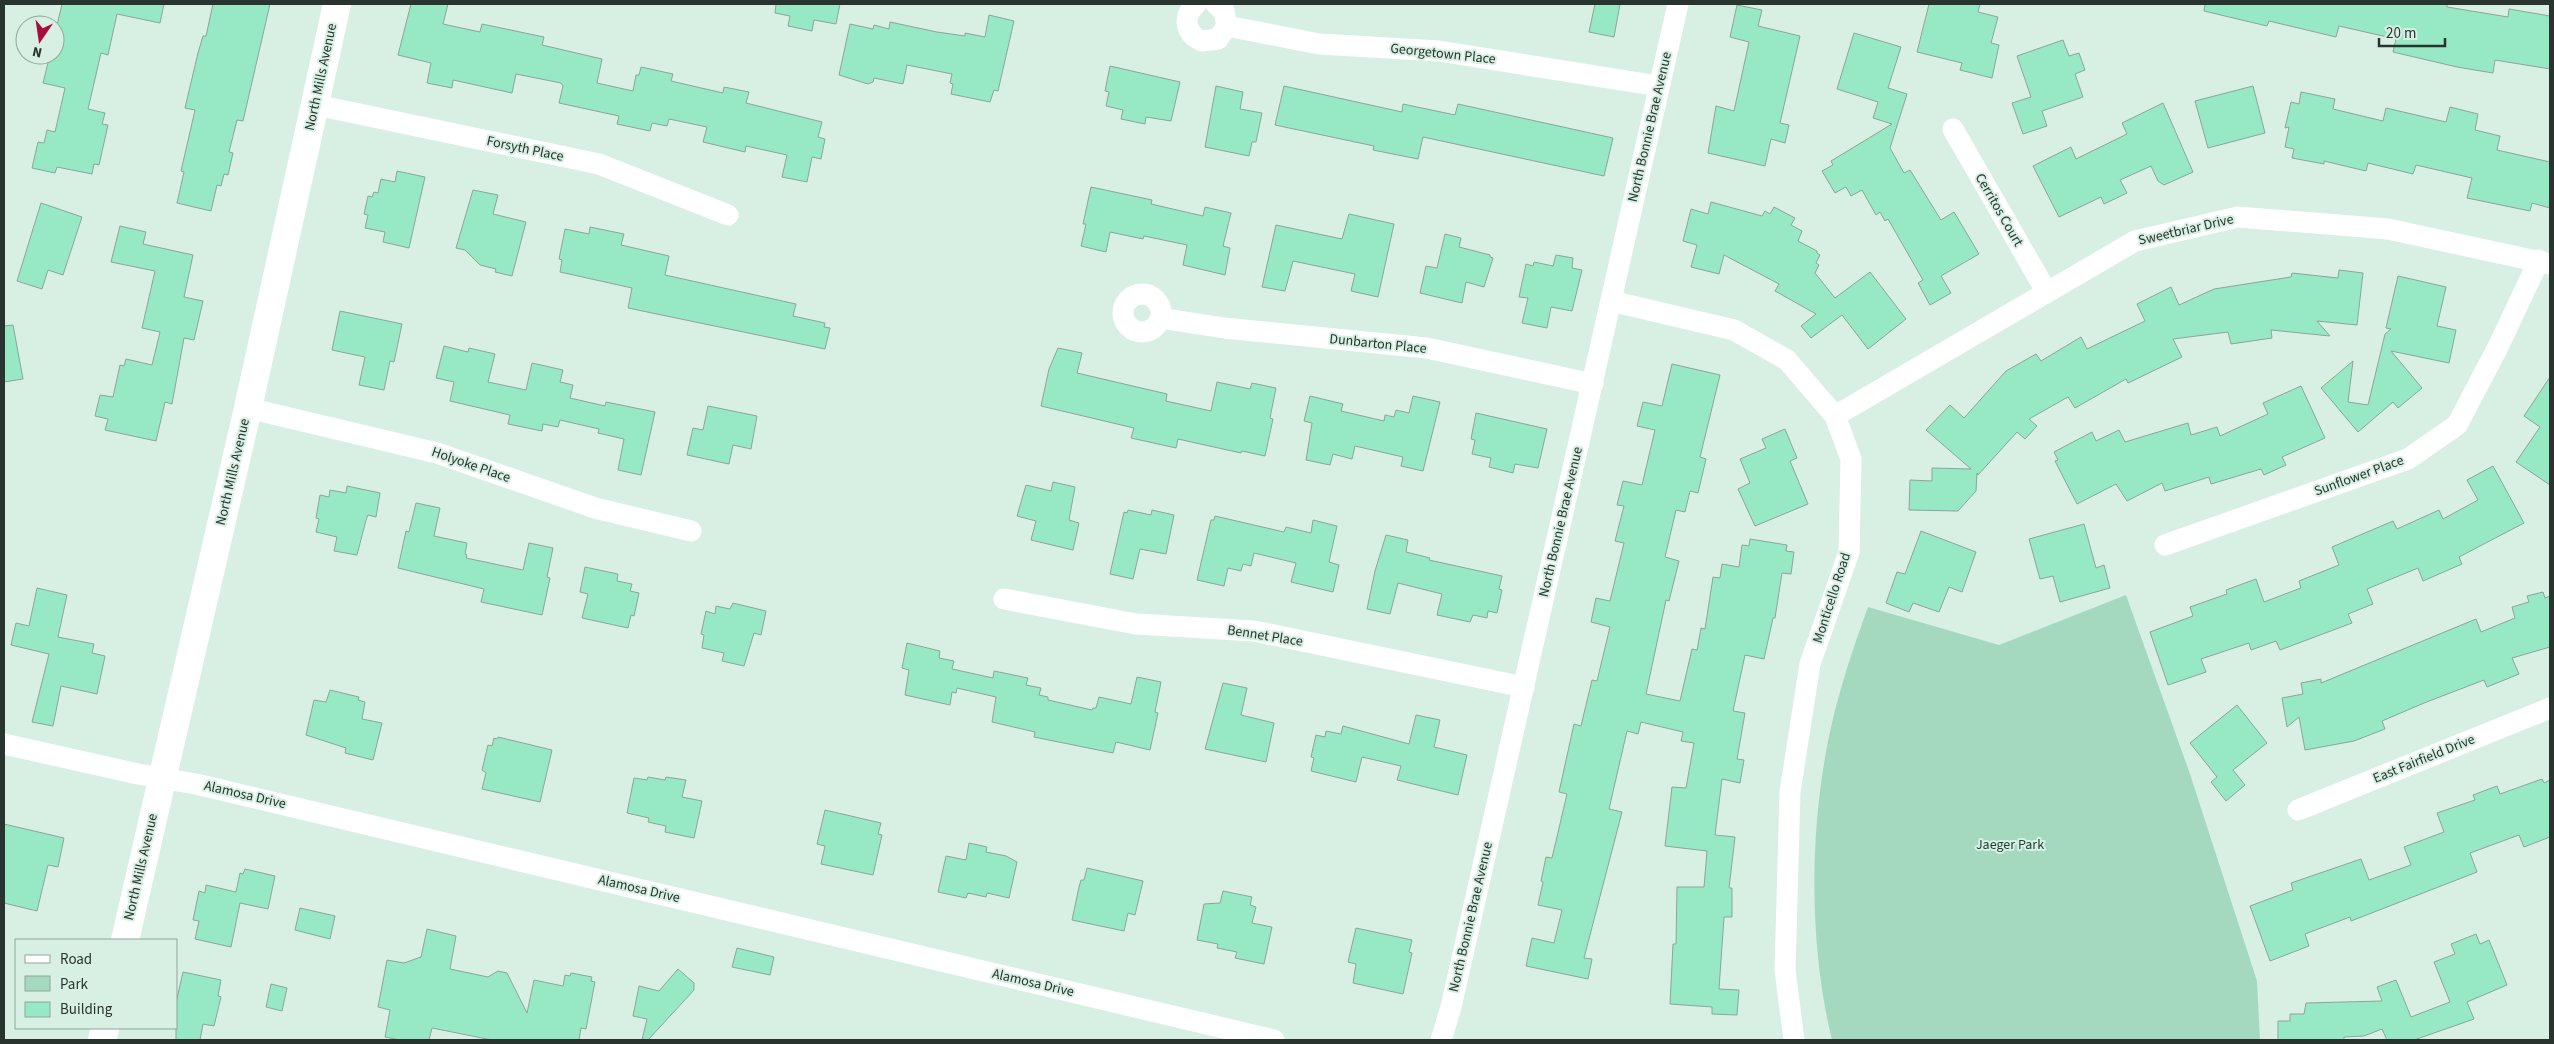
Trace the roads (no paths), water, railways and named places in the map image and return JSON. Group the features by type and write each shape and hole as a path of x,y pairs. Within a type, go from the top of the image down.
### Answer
{"main road":[{"name":"North Mills Avenue","path":"124,939 160,778 248,408 337,4"}],"street":[{"path":"1196,4 1187,17 1189,32 1202,42 1218,39 1227,26 1224,11 1216,4"},
{"name":"North Bonnie Brae Avenue","path":"1441,1040 1451,1007 1678,4"},
{"name":"Georgetown Place","path":"1227,26 1319,44 1439,51 1658,86"},
{"name":"Forsyth Place","path":"316,105 599,164 728,215"},
{"name":"Cerritos Court","path":"1953,129 2046,291"},
{"name":"Sweetbriar Drive","path":"1835,416 2135,240 2238,217 2388,229 2544,262"},
{"name":"Sunflower Place","path":"2164,545 2408,459 2456,425 2544,262"},
{"name":"Monticello Road","path":"1611,301 1734,330 1787,360 1835,416 1851,459 1849,552 1810,664 1790,792 1785,970 1794,1040"},
{"name":"Dunbarton Place","path":"1160,318 1224,328 1426,348 1593,384"},
{"name":"Holyoke Place","path":"248,408 437,453 595,508 690,531"},
{"name":"Bennet Place","path":"1004,599 1136,624 1254,631 1524,687"},
{"name":"East Fairfield Drive","path":"2298,810 2550,708"},
{"name":"Alamosa Drive","path":"4,744 160,778 216,788 1274,1040"}],"park label":[{"name":"Jaeger Park","path":"2010,845"}]}
